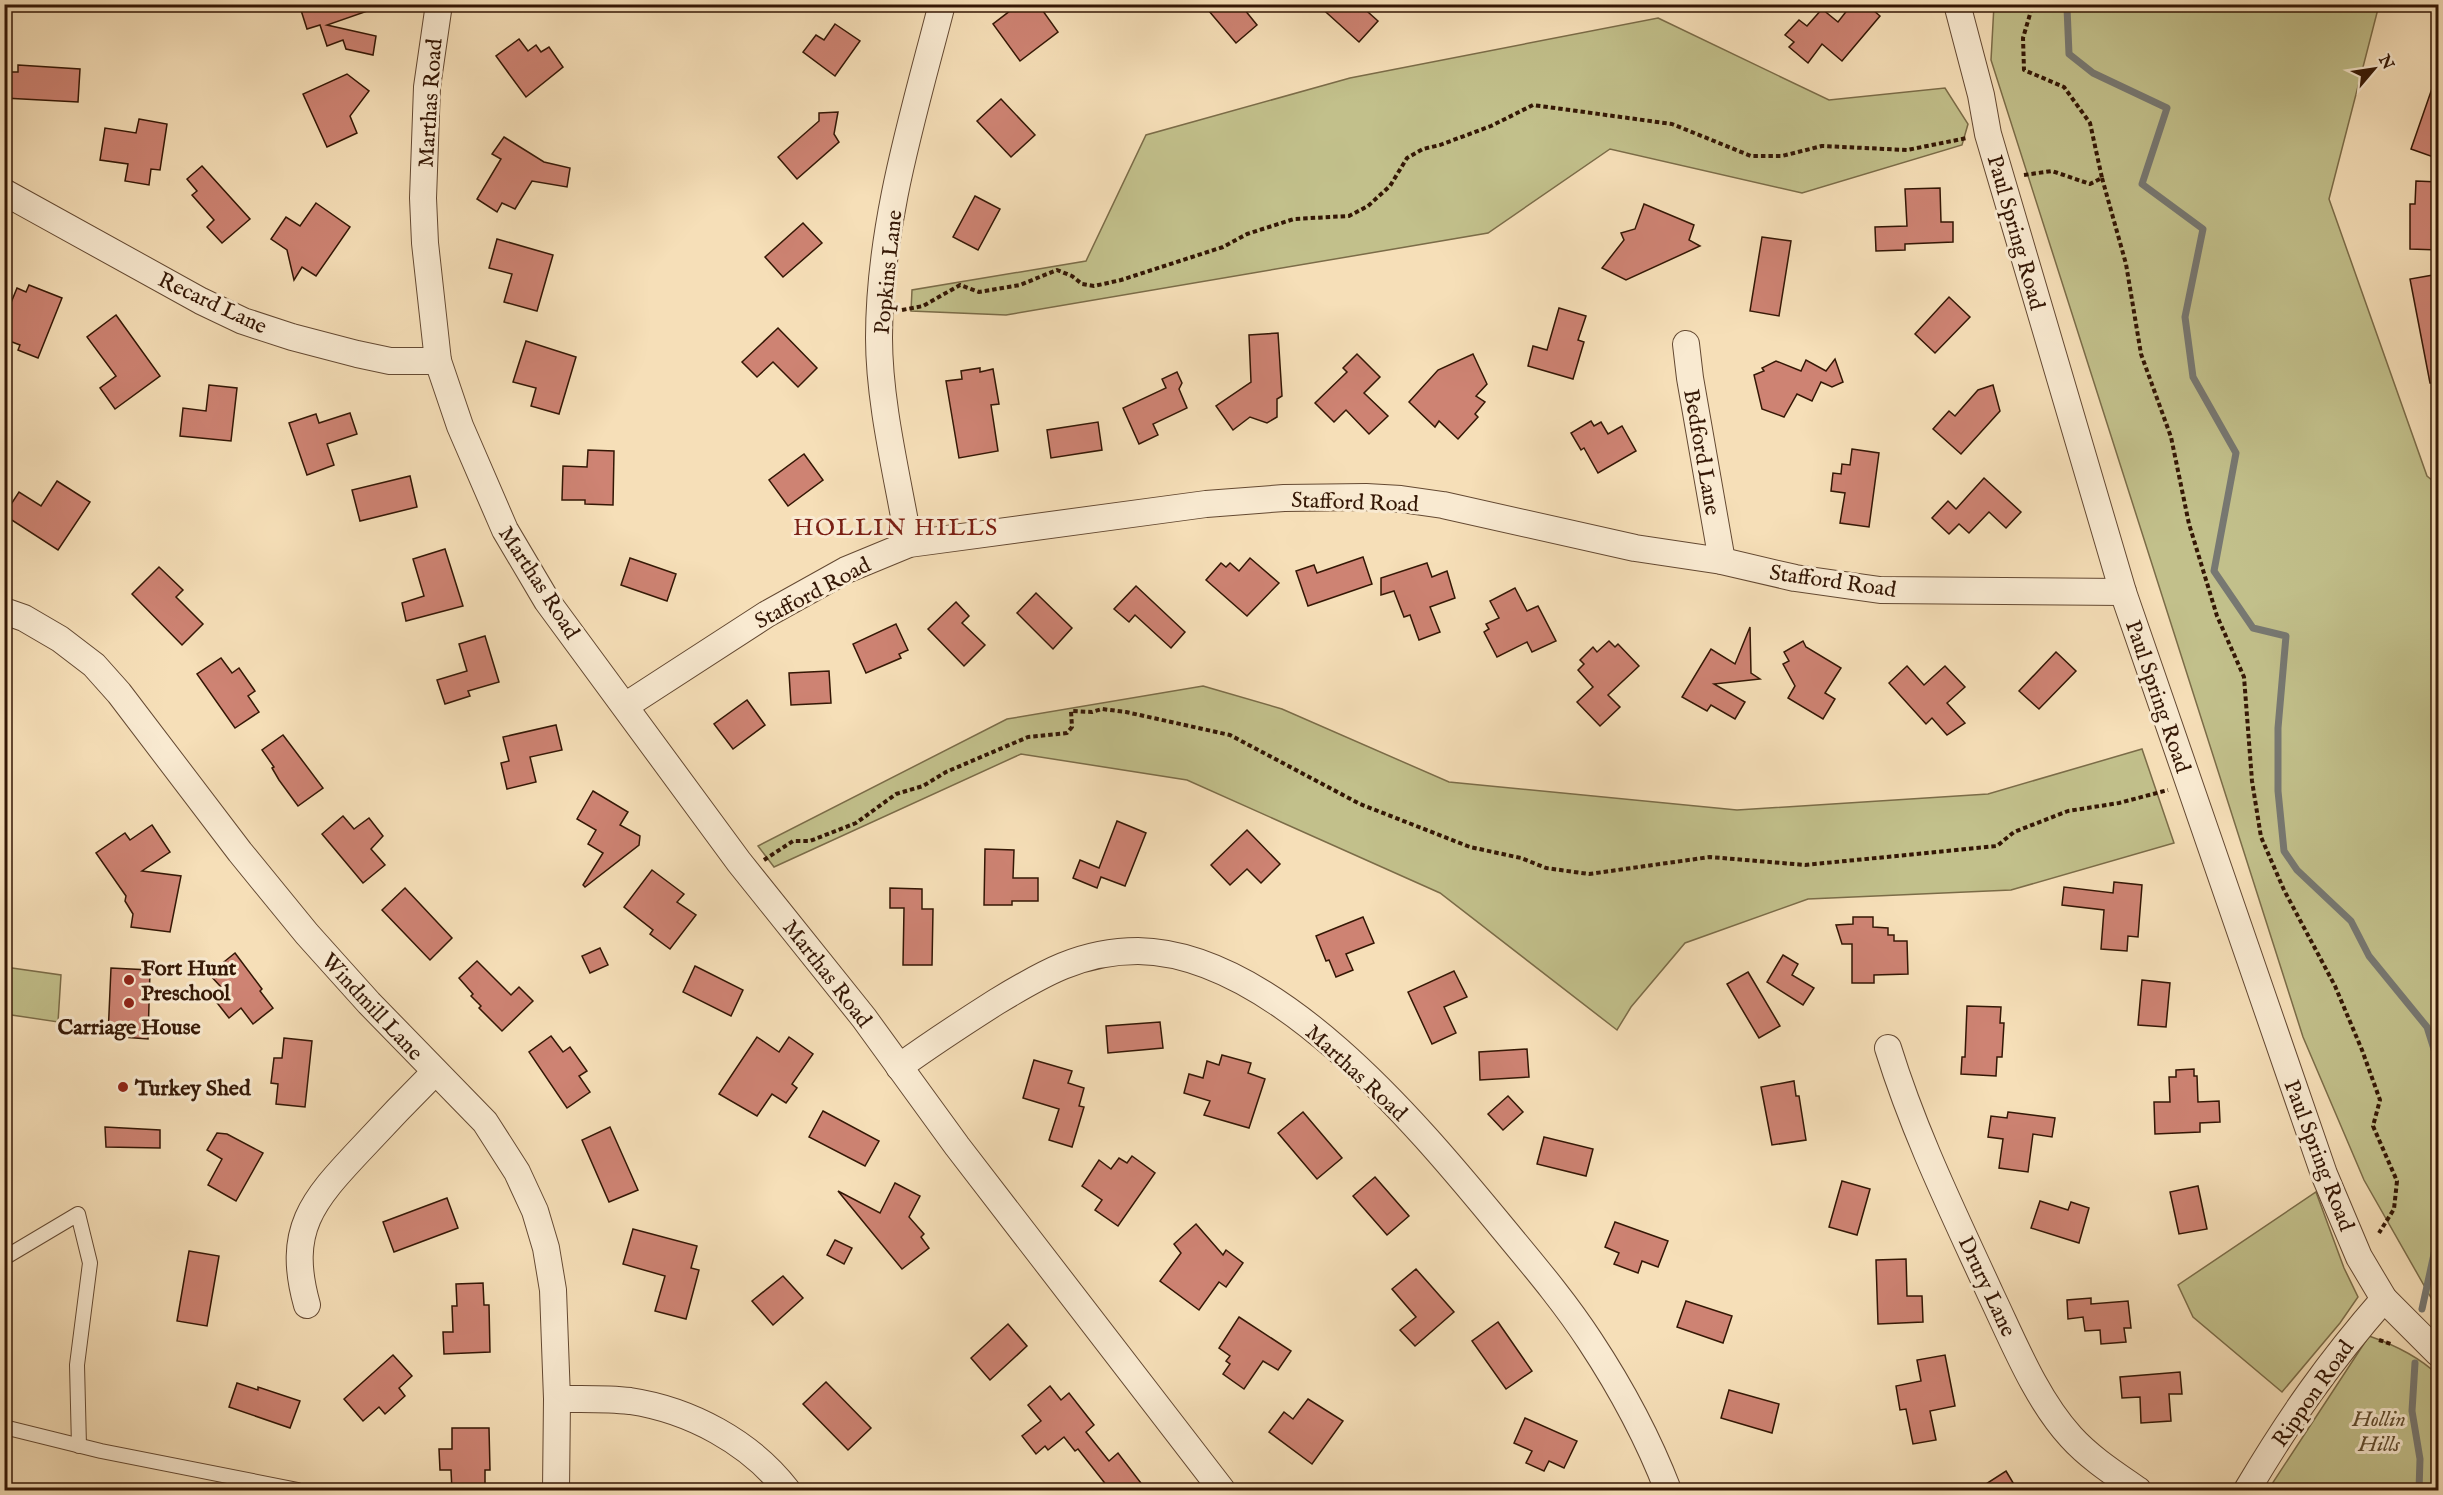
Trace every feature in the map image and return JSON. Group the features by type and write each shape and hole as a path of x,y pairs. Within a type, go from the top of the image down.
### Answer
{"street":[{"name":"Marthas Road","path":"440,4 426,87 423,186 424,243 438,361 460,426 505,530 547,601 739,862 864,1018 957,1146 1222,1491"},
{"name":"Popkins Lane","path":"909,544 885,405 879,341 879,313 887,241 899,172 942,4"},
{"name":"Paul Spring Road","path":"1957,4 1981,95 1988,134 2124,592 2324,1174 2359,1257 2384,1299 2439,1353"},
{"name":"Recard Lane","path":"4,192 201,301 243,321 292,338 390,361 438,361"},
{"name":"Bedford Lane","path":"1686,344 1722,561"},
{"name":"Stafford Road","path":"626,706 767,614 846,570 909,544 1206,504 1284,498 1366,497 1443,505 1635,548 1722,561 1795,578 1880,590 2124,592"},
{"name":"Windmill Lane","path":"4,611 24,618 60,639 94,665 119,693 240,852 307,934 369,1003 485,1122 517,1172 535,1211 546,1248 553,1290 557,1399 556,1491"},
{"name":"Marthas Road","path":"899,1066 948,1032 1044,973 1089,957 1138,951 1167,954 1187,958 1244,982 1317,1033 1410,1121 1460,1177 1563,1302 1590,1340 1639,1426 1668,1491"},
{"name":"Drury Lane","path":"1888,1048 1925,1153 2016,1346 2049,1407 2071,1437 2095,1460 2138,1491"},
{"path":"307,1305 300,1279 300,1250 305,1224 312,1207 330,1182 435,1072"},
{"name":"Rippon Road","path":"2247,1491 2277,1439 2315,1383 2343,1346 2384,1299"},
{"path":"557,1399 630,1401 679,1413 728,1437 764,1466 787,1491"}],"lane":[{"path":"4,1258 78,1214 90,1263 76,1365 80,1446"},
{"path":"4,1427 80,1446 298,1491"}],"path":[{"path":"2033,4 2023,38 2024,70 2064,87 2090,123 2102,178 2126,264 2141,354 2171,436 2189,524 2217,616 2244,677 2252,781 2261,837 2284,890 2335,986 2380,1100 2373,1126 2397,1181 2394,1209 2379,1233"},
{"path":"911,309 923,306 960,285 979,292 1020,285 1057,270 1072,276 1082,284 1094,286 1121,280 1223,247 1247,234 1294,219 1349,216 1368,206 1390,186 1407,158 1423,149 1491,126 1533,105 1672,124 1751,156 1782,156 1822,146 1907,150 1988,134"},
{"path":"2005,186 2015,182 2023,175 2052,171 2090,184 2102,178"},
{"path":"767,858 793,841 810,841 856,823 896,794 923,786 946,772 1028,738 1067,733 1072,727 1071,711 1092,712 1102,709 1126,712 1230,735 1360,804 1408,824 1470,847 1521,858 1546,868 1589,874 1710,857 1805,865 1997,846 2014,832 2068,811 2119,803 2189,784"}],"green space":[{"path":"1994,5 2379,5 2329,199 2427,476 2438,485 2438,1310 2364,1180 2303,1037 1991,60"},
{"path":"1658,18 1829,100 1945,88 1968,124 1962,145 1802,193 1610,149 1488,233 1006,315 911,311 912,290 1086,261 1146,135 1350,78"},
{"path":"1203,686 1282,709 1449,782 1737,810 1988,794 2142,749 2174,843 2011,890 1808,899 1685,943 1631,1007 1617,1030 1440,893 1187,780 1021,754 774,867 758,846 1007,719"},
{"path":"5,967 61,975 58,1022 5,1014"},
{"path":"2316,1192 2344,1268 2358,1297 2340,1323 2282,1392 2193,1317 2178,1285"},
{"name":"Hollin Hills","path":"2369,1336 2406,1352 2438,1375 2438,1490 2268,1490"}],"building":[{"path":"299,4 379,4 379,7 327,25 376,36 373,55 346,49 343,40 327,46 320,25 307,29"},
{"path":"1019,4 1038,4 1058,32 1020,61 993,24"},
{"path":"1203,4 1240,4 1257,25 1236,43"},
{"path":"1317,4 1359,4 1378,21 1359,42"},
{"path":"1852,4 1866,4 1880,16 1842,61 1822,44 1808,63 1789,47 1794,42 1785,35 1799,20 1807,26 1822,9 1838,22"},
{"path":"835,24 860,41 835,76 803,52 816,35 824,40"},
{"path":"519,39 528,51 536,45 541,52 549,47 563,67 526,97 496,56"},
{"path":"18,65 80,69 78,102 4,98 4,72 18,72"},
{"path":"347,74 369,91 350,116 357,133 327,147 303,94"},
{"path":"2436,77 2439,78 2439,159 2411,149"},
{"path":"1001,99 1035,135 1011,157 977,121"},
{"path":"838,112 834,134 839,142 797,179 778,157 819,121 819,113"},
{"path":"139,119 167,124 160,170 151,169 149,185 125,181 128,164 100,160 105,128 136,133"},
{"path":"504,137 544,162 570,168 567,187 532,181 515,209 502,203 497,212 477,199 501,159 492,154"},
{"path":"202,166 250,219 222,243 207,227 214,220 192,195 197,191 187,179"},
{"path":"2416,181 2439,182 2439,250 2410,249 2410,204 2415,204"},
{"path":"1940,188 1941,222 1953,222 1953,242 1905,244 1905,250 1876,251 1875,227 1907,226 1905,189"},
{"path":"975,196 1000,209 978,250 953,237"},
{"path":"316,203 350,227 316,276 302,267 294,280 287,250 271,239 286,217 300,226"},
{"path":"1644,204 1694,225 1689,240 1700,246 1626,280 1602,268 1624,240 1621,233 1635,229"},
{"path":"803,223 822,243 783,277 765,257"},
{"path":"1762,237 1791,241 1779,316 1750,311"},
{"path":"497,239 553,255 537,311 504,302 512,274 489,268"},
{"path":"2439,274 2439,383 2430,383 2410,279"},
{"path":"29,285 62,298 38,358 18,350 20,345 4,339 4,320 17,288 26,292"},
{"path":"1949,297 1970,317 1935,353 1915,334"},
{"path":"1559,308 1586,316 1578,340 1584,342 1573,379 1528,366 1533,346 1547,350"},
{"path":"116,315 160,376 115,409 100,388 116,376 87,337"},
{"path":"778,328 817,368 798,387 773,362 757,377 742,362"},
{"path":"1278,333 1282,396 1277,399 1277,417 1267,423 1250,417 1233,430 1216,406 1251,382 1249,335"},
{"path":"526,341 576,357 559,414 531,406 536,388 513,382"},
{"path":"1357,354 1380,377 1364,393 1388,416 1369,434 1346,410 1334,422 1315,403 1347,372 1343,368"},
{"path":"1473,354 1487,384 1476,396 1485,402 1475,414 1478,417 1458,439 1439,421 1435,427 1409,402 1438,370"},
{"path":"1835,359 1843,382 1832,387 1821,382 1812,401 1797,394 1784,417 1762,409 1754,375 1764,371 1762,368 1776,361 1801,371 1806,360 1826,371"},
{"path":"980,368 980,372 993,369 999,404 991,405 998,451 959,458 946,381 962,379 961,371"},
{"path":"1177,372 1182,383 1179,389 1187,408 1153,424 1158,435 1139,444 1123,408 1166,388 1162,379"},
{"path":"209,385 237,388 231,441 180,436 183,408 206,411"},
{"path":"1993,385 2000,411 1961,454 1933,429 1949,411 1955,416 1978,390"},
{"path":"350,413 357,434 327,444 334,465 307,475 289,423 316,414 319,423"},
{"path":"1591,421 1594,426 1601,422 1608,434 1622,426 1636,451 1598,473 1584,448 1581,450 1571,433"},
{"path":"1098,422 1102,450 1051,458 1047,430"},
{"path":"1852,449 1879,453 1869,527 1840,523 1845,493 1831,491 1833,473 1841,474 1842,464 1850,465"},
{"path":"588,450 614,451 613,505 585,504 585,500 562,500 563,466 587,467"},
{"path":"804,454 823,480 788,506 769,480"},
{"path":"410,476 417,507 360,521 352,490"},
{"path":"1984,478 2021,512 2006,528 1989,512 1969,533 1959,524 1949,534 1932,518 1948,501 1956,509"},
{"path":"57,481 90,502 58,550 4,515 19,492 41,506"},
{"path":"445,549 463,606 406,621 402,603 424,596 413,559"},
{"path":"1363,557 1372,584 1308,606 1296,571 1314,565 1317,573"},
{"path":"630,558 676,574 667,601 621,585"},
{"path":"1250,558 1279,583 1247,616 1206,580 1221,563 1226,567 1230,563 1239,571"},
{"path":"1427,563 1432,577 1447,571 1455,598 1430,607 1440,632 1419,640 1410,615 1404,617 1394,591 1381,595 1381,578"},
{"path":"159,567 183,590 176,597 203,624 182,645 132,594"},
{"path":"1136,586 1185,632 1171,648 1135,615 1129,622 1114,609"},
{"path":"1515,588 1527,611 1538,606 1556,641 1532,652 1527,642 1497,657 1484,632 1489,629 1486,624 1499,618 1490,601"},
{"path":"1036,593 1072,628 1053,649 1017,613"},
{"path":"956,602 969,616 962,623 985,645 964,666 928,629"},
{"path":"896,624 908,650 899,654 901,658 866,673 853,644"},
{"path":"1750,627 1751,673 1760,679 1714,684 1745,702 1735,719 1711,705 1707,711 1682,697 1711,649 1735,664"},
{"path":"485,636 499,682 468,691 470,696 445,704 437,680 467,671 459,644"},
{"path":"1609,641 1615,647 1618,644 1639,666 1608,695 1620,707 1600,726 1577,702 1593,687 1578,670 1584,664 1580,660 1593,647 1597,652"},
{"path":"1803,641 1806,647 1841,668 1825,693 1835,699 1823,719 1788,698 1795,686 1783,664 1789,661 1784,652"},
{"path":"2056,652 2076,671 2039,709 2019,691"},
{"path":"221,658 232,673 239,668 255,691 248,696 259,712 235,728 197,674"},
{"path":"1907,666 1924,685 1945,666 1965,687 1947,703 1965,723 1947,735 1932,718 1926,724 1889,683"},
{"path":"829,671 831,703 791,705 789,673"},
{"path":"747,700 765,725 733,749 714,724"},
{"path":"556,725 562,750 530,757 536,782 507,789 501,763 509,761 503,737"},
{"path":"283,735 323,788 298,806 279,780 272,768 274,767 262,750"},
{"path":"593,791 628,812 620,825 640,836 639,845 585,887 583,885 603,853 588,844 596,830 577,819"},
{"path":"343,816 354,829 369,818 383,836 371,849 385,865 363,883 322,834"},
{"path":"1117,821 1146,833 1125,886 1101,877 1097,888 1073,878 1080,860 1099,868"},
{"path":"152,825 170,852 142,871 181,876 170,932 131,927 133,914 125,901 126,896 96,853 125,833 130,840"},
{"path":"1247,830 1280,864 1261,883 1247,869 1230,885 1211,865"},
{"path":"985,849 1014,850 1013,878 1038,878 1038,901 1012,901 1012,905 984,905"},
{"path":"652,870 684,894 677,902 696,915 670,949 650,934 653,930 624,907"},
{"path":"2114,882 2142,885 2138,937 2128,936 2127,951 2101,949 2104,910 2062,905 2064,887 2113,893"},
{"path":"405,888 452,938 430,960 382,910"},
{"path":"890,888 922,889 922,909 933,909 932,965 903,965 904,908 890,908"},
{"path":"1363,917 1374,943 1346,954 1353,970 1336,977 1329,960 1326,961 1316,936"},
{"path":"1853,917 1873,917 1873,927 1888,928 1888,935 1894,935 1894,941 1907,941 1908,974 1874,975 1874,983 1852,983 1852,944 1842,944 1836,925 1853,924"},
{"path":"600,948 608,965 590,973 582,956"},
{"path":"235,953 273,1008 253,1024 241,1008 229,1018 211,995 221,987 209,974"},
{"path":"1783,955 1798,964 1792,975 1814,988 1803,1005 1767,982"},
{"path":"477,961 511,995 519,987 533,1001 502,1031 479,1008 481,1006 471,996 473,994 459,978"},
{"path":"695,966 743,990 731,1016 683,992"},
{"name":"Carriage House","path":"111,968 150,970 148,1039 108,1036"},
{"path":"1454,971 1467,997 1444,1007 1456,1033 1432,1044 1408,992"},
{"path":"1748,972 1780,1026 1759,1038 1727,984"},
{"path":"2142,980 2170,983 2166,1027 2138,1025"},
{"path":"1967,1006 2001,1007 2000,1023 2004,1023 2002,1057 1997,1057 1996,1076 1961,1074 1962,1057 1965,1057"},
{"path":"1160,1022 1163,1048 1108,1053 1106,1026"},
{"path":"551,1036 563,1052 570,1047 587,1071 579,1076 590,1092 567,1108 529,1052"},
{"path":"757,1037 779,1052 789,1037 813,1054 792,1084 797,1088 786,1103 772,1094 757,1116 719,1094"},
{"path":"284,1038 312,1041 305,1107 276,1104 278,1084 271,1083 274,1058 282,1058"},
{"path":"1527,1049 1529,1077 1480,1080 1479,1052"},
{"path":"1222,1055 1251,1063 1248,1073 1265,1079 1249,1128 1204,1115 1210,1101 1184,1093 1189,1074 1203,1078 1207,1061 1219,1065"},
{"path":"1034,1060 1072,1071 1068,1083 1084,1088 1079,1106 1084,1107 1072,1147 1049,1140 1059,1109 1023,1098"},
{"path":"2194,1069 2194,1076 2197,1076 2198,1102 2219,1101 2220,1122 2200,1123 2200,1132 2155,1134 2154,1102 2170,1102 2169,1077 2176,1077 2176,1070"},
{"path":"1794,1081 1796,1096 1799,1096 1806,1140 1772,1145 1761,1087"},
{"path":"1508,1096 1523,1112 1503,1130 1488,1114"},
{"path":"823,1111 879,1141 865,1166 809,1137"},
{"path":"1303,1112 1342,1158 1317,1179 1278,1133"},
{"path":"2008,1112 2055,1118 2052,1137 2033,1134 2028,1172 1999,1168 2003,1139 1988,1137 1991,1116 2007,1118"},
{"path":"105,1127 160,1130 160,1148 106,1147"},
{"path":"610,1127 638,1190 609,1202 582,1140"},
{"path":"217,1133 227,1134 263,1153 236,1201 208,1185 222,1159 207,1150"},
{"path":"1544,1137 1593,1149 1586,1176 1537,1164"},
{"path":"1132,1156 1155,1173 1118,1226 1095,1210 1102,1200 1082,1186 1099,1160 1111,1169 1119,1158 1127,1163"},
{"path":"1375,1177 1409,1216 1387,1235 1353,1196"},
{"path":"1842,1181 1870,1189 1857,1235 1829,1227"},
{"path":"895,1183 920,1196 909,1217 924,1234 921,1237 929,1248 902,1269 838,1191 880,1213"},
{"path":"2198,1186 2207,1229 2179,1234 2170,1192"},
{"path":"447,1198 458,1228 394,1252 383,1222"},
{"path":"2040,1201 2068,1210 2071,1202 2089,1208 2079,1243 2031,1228"},
{"path":"1615,1222 1668,1241 1658,1267 1642,1261 1638,1273 1614,1264 1619,1253 1605,1247"},
{"path":"1196,1224 1223,1255 1226,1250 1243,1263 1226,1287 1219,1282 1199,1310 1160,1281 1181,1253 1174,1244"},
{"path":"633,1229 697,1246 691,1268 699,1270 686,1319 655,1311 665,1276 623,1264"},
{"path":"835,1240 852,1248 844,1264 827,1255"},
{"path":"189,1251 219,1256 207,1326 177,1321"},
{"path":"1906,1259 1907,1296 1922,1296 1923,1322 1878,1324 1876,1260"},
{"path":"1416,1269 1454,1312 1415,1346 1400,1330 1416,1317 1392,1289"},
{"path":"783,1276 803,1298 773,1325 752,1301"},
{"path":"483,1283 484,1305 489,1305 490,1352 444,1354 443,1332 453,1332 452,1306 457,1306 456,1284"},
{"path":"2091,1298 2091,1304 2128,1301 2131,1328 2124,1328 2126,1342 2101,1344 2100,1330 2085,1331 2083,1317 2068,1319 2067,1300"},
{"path":"1686,1301 1732,1316 1723,1343 1677,1327"},
{"path":"1239,1317 1291,1351 1278,1370 1263,1361 1244,1389 1223,1374 1230,1364 1226,1361 1230,1356 1219,1348"},
{"path":"1498,1322 1532,1371 1506,1389 1472,1341"},
{"path":"1008,1324 1027,1346 990,1380 971,1358"},
{"path":"393,1355 412,1376 399,1388 405,1396 385,1414 379,1407 363,1421 344,1399"},
{"path":"1945,1355 1955,1406 1930,1411 1936,1440 1913,1444 1906,1409 1900,1410 1896,1386 1921,1381 1917,1360"},
{"path":"2180,1372 2182,1394 2169,1394 2171,1421 2141,1423 2140,1397 2122,1398 2120,1377"},
{"path":"826,1382 871,1428 848,1450 803,1404"},
{"path":"237,1383 258,1390 258,1387 300,1401 290,1428 229,1407"},
{"path":"1050,1386 1061,1400 1069,1393 1094,1425 1086,1432 1109,1461 1118,1453 1147,1491 1111,1491 1078,1449 1075,1451 1064,1437 1048,1450 1045,1446 1036,1454 1022,1436 1041,1421 1028,1405"},
{"path":"1729,1390 1779,1404 1772,1433 1721,1418"},
{"path":"1308,1399 1343,1421 1312,1464 1269,1432 1284,1412 1293,1419"},
{"path":"1525,1418 1577,1441 1564,1468 1549,1461 1544,1471 1526,1463 1532,1451 1514,1443"},
{"path":"452,1428 489,1428 490,1470 485,1470 485,1491 452,1491 451,1470 440,1470 439,1449 452,1449"},
{"path":"2006,1471 2018,1491 1975,1491"}],"waterway":[{"path":"2069,4 2067,8 2069,54 2093,73 2167,108 2142,184 2203,229 2185,317 2193,377 2236,453 2214,571 2253,628 2286,636 2278,728 2278,791 2284,851 2297,870 2351,921 2369,956 2427,1027 2438,1062 2438,1101"},
{"path":"2422,1309 2436,1245 2438,1206"},
{"path":"2415,1363 2412,1411 2420,1459 2419,1490"}],"place":[{"name":"Fort Hunt Preschool","path":"129,980"},
{"name":"Carriage House","path":"129,1003"},
{"name":"Turkey Shed","path":"123,1087"}],"district":[{"name":"HOLLIN HILLS","path":"896,527"}]}
